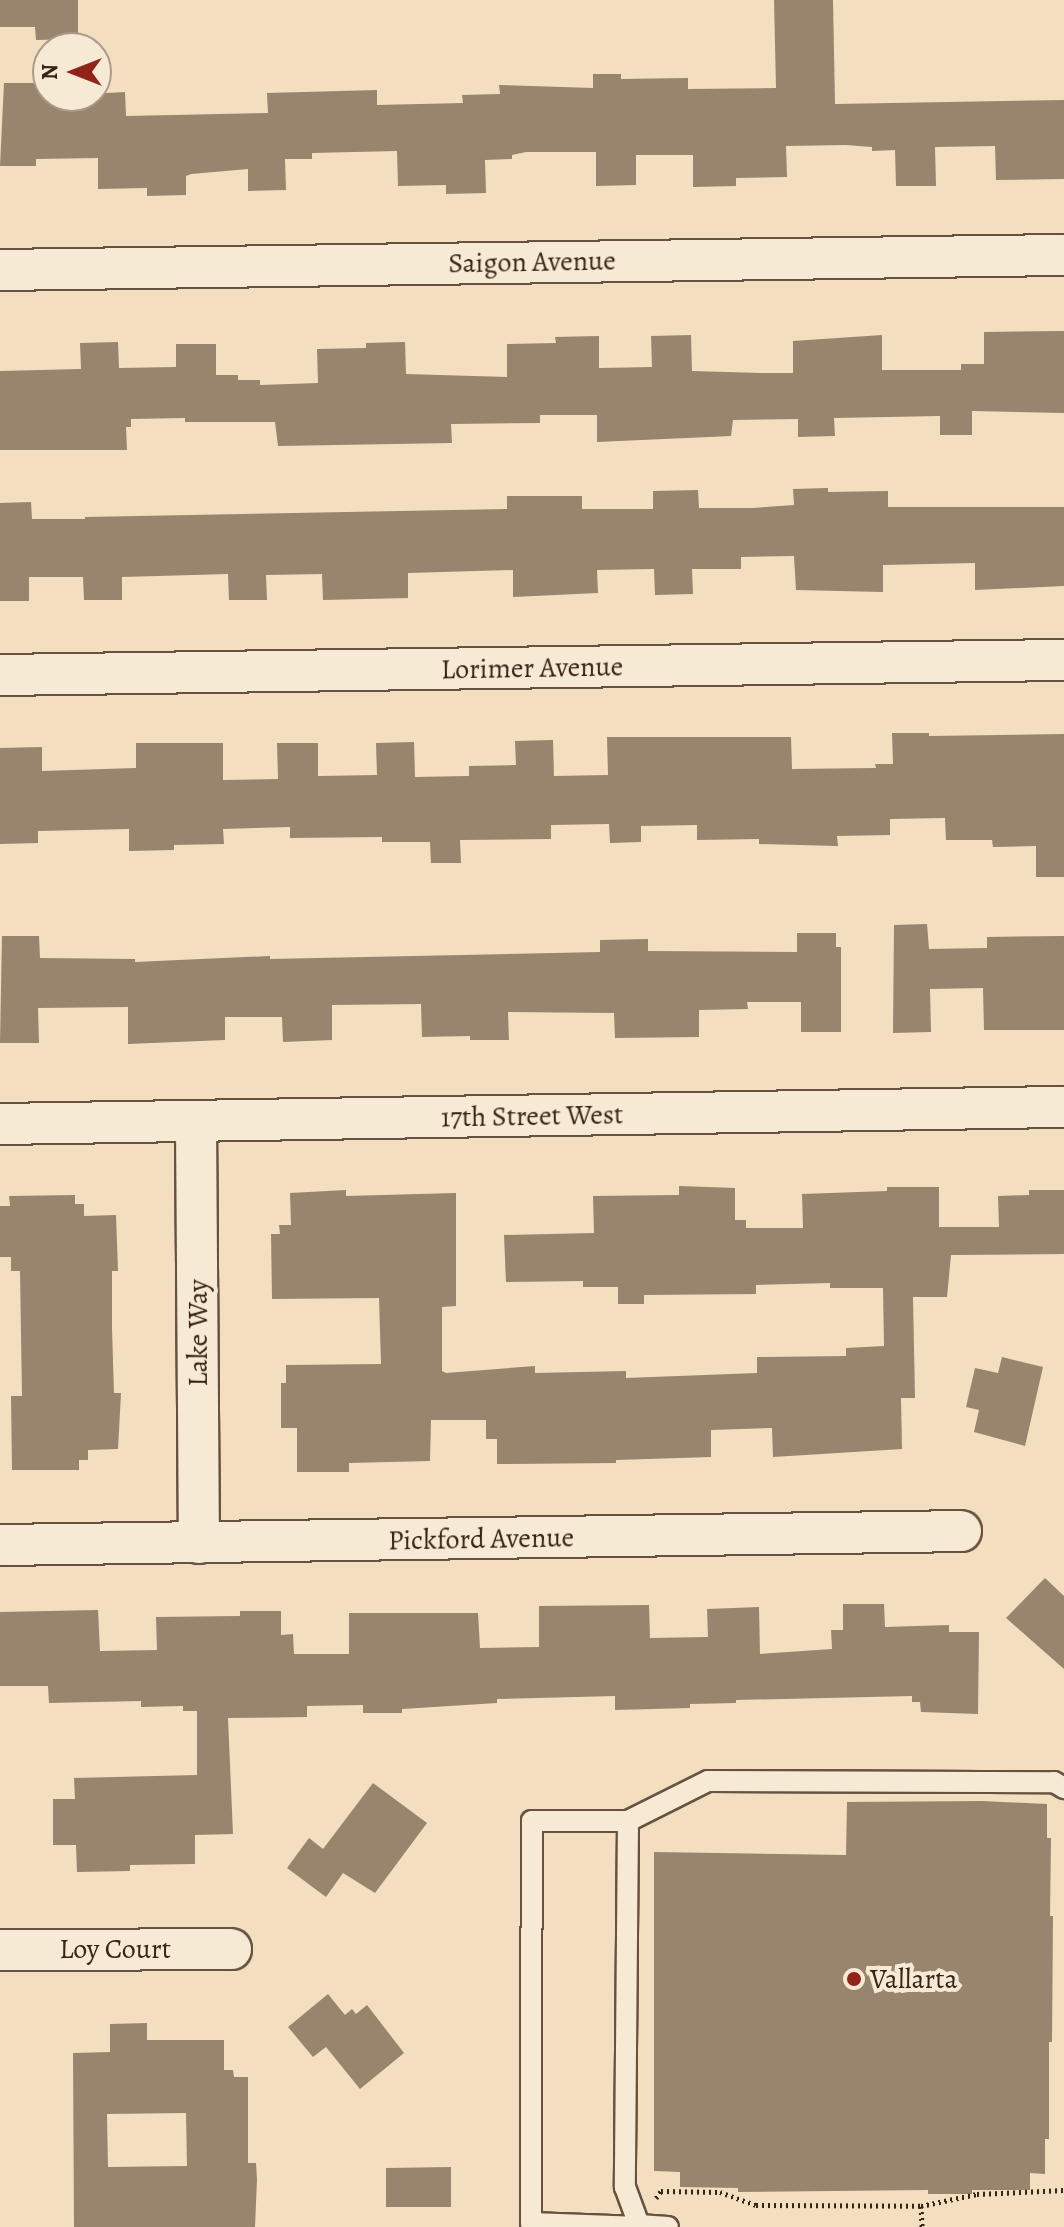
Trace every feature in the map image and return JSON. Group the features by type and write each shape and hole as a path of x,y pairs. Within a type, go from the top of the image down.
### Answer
{"street":[{"name":"Saigon Avenue","path":"0,270 1064,255"},
{"name":"Lorimer Avenue","path":"0,675 1064,660"},
{"name":"17th Street West","path":"0,1124 1064,1107"},
{"name":"Lake Way","path":"196,1122 199,1543"},
{"name":"Pickford Avenue","path":"0,1545 961,1531"},
{"name":"Loy Court","path":"0,1950 231,1949"}],"lane":[{"path":"668,2227 531,2223 532,1821 628,1821 708,1781 1054,1782 1064,1788"},
{"path":"628,1821 625,2187 639,2226"}],"path":[{"path":"639,2226 661,2191 720,2192 756,2205 921,2206 977,2194 1064,2190"},
{"path":"921,2206 922,2227"}],"building":[{"path":"0,0 78,0 78,32 35,32 35,27 0,27"},
{"path":"774,0 833,0 835,104 1064,100 1064,179 996,180 995,146 935,147 936,186 896,186 895,150 872,151 872,147 846,145 786,146 787,177 736,178 736,186 693,187 693,155 636,155 636,185 596,186 596,152 526,152 512,155 512,159 485,160 486,193 446,194 446,185 398,186 397,151 312,153 312,159 285,159 286,190 248,191 248,169 191,174 186,176 186,195 147,196 147,188 98,189 98,158 36,159 36,166 0,166 4,83 32,83 32,112 112,112 112,93 125,92 126,116 268,113 267,93 377,90 377,105 463,103 462,95 500,94 499,85 593,88 593,74 621,74 621,79 688,78 688,89 776,88"},
{"path":"1064,331 1064,413 972,411 972,435 940,435 940,416 834,418 835,436 798,437 798,419 733,420 731,436 597,442 597,415 540,415 540,423 451,424 452,443 278,446 275,422 185,422 185,418 131,419 131,427 126,427 127,450 0,450 0,371 81,369 80,343 118,342 119,368 176,367 176,344 216,344 216,375 238,375 238,380 260,380 260,385 318,383 317,349 366,348 366,343 405,342 406,374 507,377 507,344 556,343 555,337 599,336 599,368 652,367 651,336 691,335 692,371 793,373 793,341 882,335 882,370 961,370 961,364 984,364 984,332"},
{"path":"828,488 828,492 888,491 888,507 1064,507 1064,586 975,590 975,563 883,565 883,592 796,590 794,556 741,557 741,569 692,569 693,594 655,595 654,569 597,570 598,593 513,597 513,570 408,573 408,598 323,600 322,574 266,575 267,600 229,600 228,574 122,577 122,600 84,600 83,577 29,577 29,601 0,601 0,503 31,502 32,519 507,509 507,496 582,496 582,509 653,509 653,491 698,490 699,508 753,508 794,505 793,489"},
{"path":"892,733 929,733 929,736 1064,734 1064,877 1036,877 1036,846 993,847 992,840 946,840 945,818 890,819 890,835 837,836 838,846 759,844 759,839 697,840 697,825 641,826 641,842 610,843 609,824 551,825 551,839 460,840 461,863 431,863 430,842 382,842 382,837 290,838 290,827 223,829 224,844 174,845 174,850 129,851 129,829 38,831 38,843 0,844 0,748 42,747 42,771 136,768 136,743 223,743 223,780 278,779 277,743 318,743 318,776 377,775 376,743 414,742 415,777 469,776 469,766 516,765 515,741 553,740 554,776 608,775 607,737 791,737 792,769 876,768 875,764 893,764"},
{"path":"927,924 929,949 987,948 987,937 1064,936 1064,1030 984,1030 983,988 930,989 931,1032 893,1033 894,925"},
{"path":"797,933 836,933 836,947 841,947 841,1032 801,1032 801,1002 747,1002 748,1009 699,1010 699,1037 615,1038 614,1013 508,1012 509,1040 470,1040 470,1036 422,1037 421,1004 332,1005 332,1040 283,1042 282,1017 225,1017 225,1040 128,1044 128,1007 38,1008 39,1043 0,1043 2,936 39,936 40,958 135,959 135,962 270,956 270,959 600,952 600,940 648,939 648,951 797,952"},
{"path":"679,1186 735,1188 735,1220 746,1220 746,1228 803,1228 802,1194 887,1191 887,1187 939,1187 939,1227 999,1227 998,1196 1029,1195 1029,1190 1064,1190 1064,1254 951,1255 947,1297 913,1297 915,1398 901,1398 902,1449 773,1457 772,1428 711,1430 711,1457 616,1460 616,1463 497,1464 497,1439 486,1439 486,1420 431,1420 430,1461 349,1463 349,1472 297,1472 297,1428 281,1428 281,1383 286,1383 286,1365 381,1364 379,1298 272,1299 271,1234 280,1234 279,1225 291,1225 290,1193 346,1190 346,1196 456,1193 456,1306 442,1307 442,1371 446,1373 535,1366 535,1373 626,1371 626,1378 757,1373 757,1357 846,1356 846,1348 884,1346 883,1288 830,1288 830,1283 756,1285 756,1294 644,1295 644,1304 618,1304 618,1287 583,1287 583,1281 506,1282 504,1235 594,1233 593,1196 679,1195"},
{"path":"75,1195 75,1204 84,1204 84,1216 116,1215 118,1271 112,1271 112,1328 114,1393 121,1393 118,1449 88,1450 88,1460 79,1460 79,1470 12,1470 11,1396 22,1396 20,1271 11,1271 11,1257 0,1257 0,1206 10,1206 9,1196"},
{"path":"1002,1357 1043,1367 1025,1446 974,1432 979,1410 966,1407 975,1368 998,1373"},
{"path":"1045,1578 1064,1596 1064,1669 1006,1618"},
{"path":"843,1604 884,1604 885,1627 949,1625 949,1632 979,1632 978,1714 921,1712 920,1702 912,1702 912,1696 736,1700 736,1703 690,1704 690,1708 615,1710 615,1696 497,1699 497,1703 402,1709 402,1713 363,1713 363,1705 307,1706 307,1717 228,1718 233,1834 195,1835 195,1864 130,1865 130,1871 77,1872 76,1845 53,1845 53,1799 75,1799 74,1778 197,1775 197,1711 183,1711 183,1706 141,1707 141,1701 49,1703 48,1686 0,1686 0,1612 98,1610 100,1651 157,1650 156,1617 240,1616 240,1611 281,1611 281,1635 293,1634 294,1654 349,1654 349,1613 478,1613 480,1648 539,1647 539,1606 649,1605 650,1638 708,1637 707,1609 759,1607 760,1654 832,1649 831,1630 843,1630"},
{"path":"373,1783 427,1823 375,1893 343,1873 326,1897 287,1868 309,1838 323,1849"},
{"name":"Vallarta","path":"847,1802 1047,1804 1047,1838 1051,1838 1050,1916 1053,1916 1049,2139 1045,2139 1045,2174 1030,2173 1030,2190 928,2194 928,2190 738,2192 738,2188 680,2187 680,2172 654,2171 654,1852 846,1855"},
{"path":"328,1994 345,2015 352,2009 356,2014 367,2005 404,2053 360,2089 326,2047 313,2057 288,2027"},
{"path":"147,2023 147,2040 224,2040 224,2070 233,2070 234,2077 248,2077 248,2163 256,2163 257,2179 255,2227 74,2227 73,2053 110,2052 110,2024","holes":["186,2113 187,2166 108,2167 107,2114"]},
{"path":"451,2167 451,2207 386,2207 386,2168"}],"place":[{"name":"Vallarta","path":"854,1979"}]}
